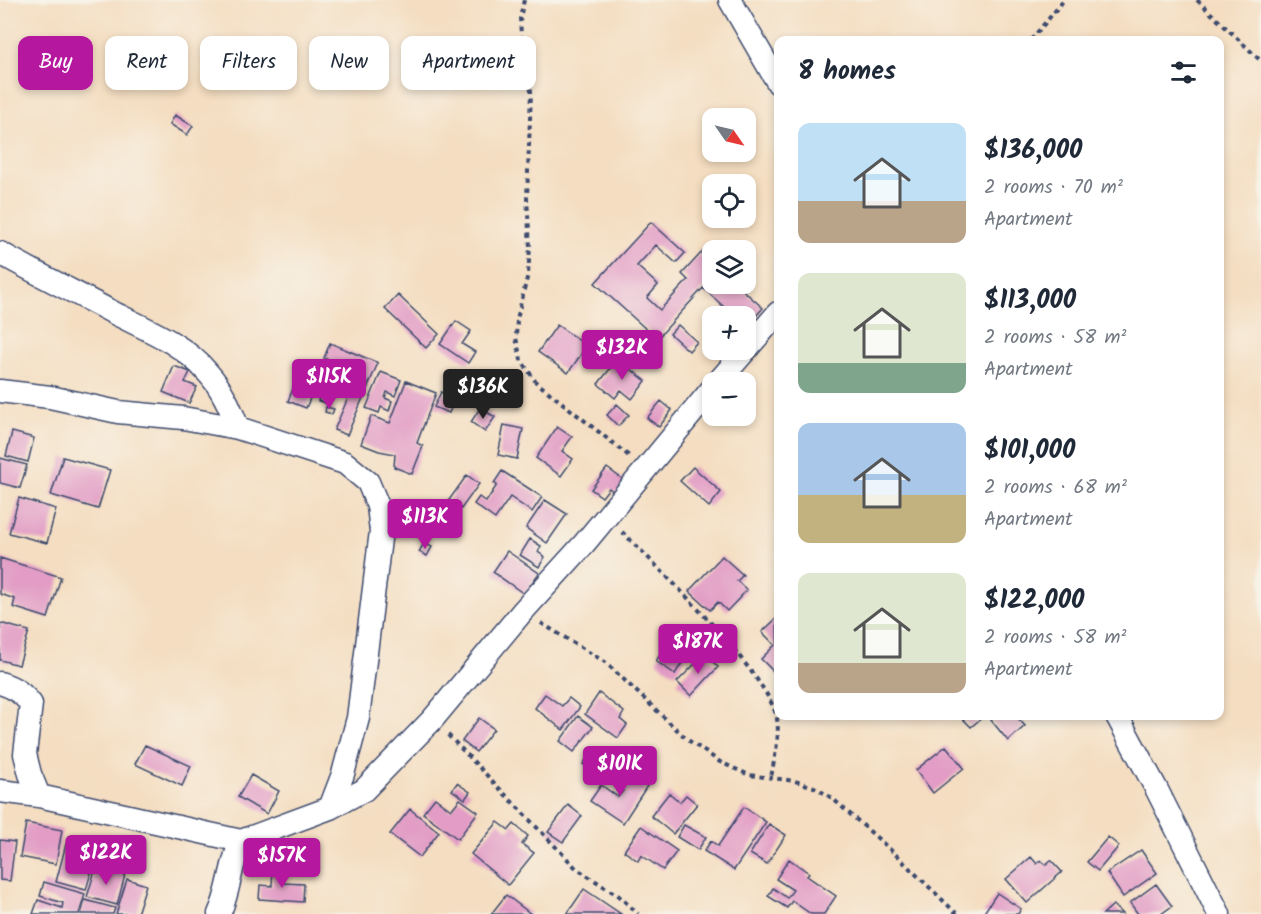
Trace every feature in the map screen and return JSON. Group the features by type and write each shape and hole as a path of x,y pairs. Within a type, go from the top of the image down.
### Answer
{"street":[{"path":"730,0 774,76"},
{"path":"0,253 153,332 189,354 218,385 238,428"},
{"path":"727,372 774,318"},
{"path":"0,391 50,398 118,412 183,418 238,428 345,463 368,482 378,506 381,531 358,718 343,774 330,808"},
{"path":"0,791 39,796 242,841 330,808 363,790 432,720 702,401"},
{"path":"0,683 23,694 31,704 25,754 39,796"},
{"path":"1119,720 1219,914"},
{"path":"219,914 226,899 234,858 242,841"}],"path":[{"path":"524,0 520,18 521,35 529,68 531,92 527,198 530,247 528,274 517,319 516,338 521,360 536,382 645,470"},
{"path":"1034,36 1064,0"},
{"path":"1197,0 1261,61"},
{"path":"607,516 697,609 741,659 766,692 774,710"},
{"path":"522,612 605,662 688,740 720,762 749,775 814,787 832,798 893,852 957,914"},
{"path":"432,720 578,869 619,896 638,914"},
{"path":"771,778 777,744 777,720"}],"building":[{"path":"175,115 193,126 187,135 170,124"},
{"path":"651,222 685,253 676,263 656,245 637,266 658,285 647,298 660,310 688,280 682,274 702,252 702,289 657,339 595,283"},
{"path":"710,294 747,294 763,308 756,316 756,306 723,306"},
{"path":"398,295 439,334 426,348 385,309"},
{"path":"456,321 471,331 462,344 475,352 468,363 440,344"},
{"path":"557,325 587,346 568,373 538,352"},
{"path":"678,325 697,342 689,351 670,334"},
{"path":"330,343 378,363 347,435 334,430 359,373 324,358"},
{"path":"618,359 646,381 632,399 621,390 615,398 598,384"},
{"path":"174,366 190,372 185,382 197,387 189,403 163,392"},
{"path":"329,368 337,371 334,381 326,378"},
{"path":"301,369 319,377 306,408 288,401"},
{"path":"381,372 401,380 395,396 387,392 385,398 392,401 389,411 381,407 379,413 366,408"},
{"path":"406,381 436,393 417,443 423,446 412,474 394,467 395,454 361,444 371,416 390,423"},
{"path":"321,391 329,393 326,403 318,401"},
{"path":"441,392 455,398 449,413 434,407"},
{"path":"661,401 672,410 659,427 647,418"},
{"path":"617,404 629,415 618,426 607,415"},
{"path":"326,407 334,409 332,414 325,412"},
{"path":"480,408 495,417 485,432 471,422"},
{"path":"504,425 523,429 517,459 498,455"},
{"path":"557,427 572,437 562,451 573,459 561,476 536,458"},
{"path":"12,432 34,438 28,462 6,456"},
{"path":"63,457 110,470 98,509 51,495"},
{"path":"0,458 27,465 20,488 0,483"},
{"path":"693,467 721,492 709,507 680,481"},
{"path":"607,468 625,481 616,494 609,488 602,497 591,489"},
{"path":"502,471 542,497 532,512 510,497 495,519 474,504 479,497 486,502 497,485 494,483"},
{"path":"467,475 479,484 461,509 449,500"},
{"path":"19,498 56,509 47,543 9,533"},
{"path":"545,500 567,514 547,543 526,528"},
{"path":"530,539 541,546 538,552 545,557 539,567 520,555"},
{"path":"424,543 432,547 427,556 419,552"},
{"path":"507,551 539,573 524,594 493,572"},
{"path":"722,556 743,575 737,581 747,590 727,611 718,602 710,610 689,591"},
{"path":"0,558 61,577 48,618 13,607 15,599 0,594"},
{"path":"774,621 774,644 762,632"},
{"path":"0,623 29,631 19,665 0,660"},
{"path":"673,635 692,647 675,674 656,661"},
{"path":"774,646 774,672 761,659"},
{"path":"705,654 718,667 691,696 677,682"},
{"path":"599,693 624,712 620,719 627,725 618,738 585,714"},
{"path":"545,694 562,706 569,698 580,707 563,730 535,708"},
{"path":"578,716 593,727 574,752 560,741"},
{"path":"479,718 494,729 476,752 462,741"},
{"path":"964,720 979,720 971,727"},
{"path":"991,720 1020,720 1025,726 1008,741"},
{"path":"145,745 191,766 182,786 135,764"},
{"path":"946,746 964,768 933,793 916,770"},
{"path":"591,753 605,763 598,774 583,764"},
{"path":"623,771 647,786 623,823 590,801 601,785 618,797 623,791 614,785"},
{"path":"251,775 279,791 267,814 238,797"},
{"path":"457,783 470,792 465,799 452,790"},
{"path":"669,793 680,802 686,795 697,804 673,834 651,816"},
{"path":"435,798 451,810 460,799 478,812 458,839 423,813"},
{"path":"568,805 582,816 563,842 548,832"},
{"path":"744,807 766,822 734,870 704,851 711,841 718,846"},
{"path":"410,809 439,832 420,857 390,834"},
{"path":"498,822 509,830 514,824 528,836 522,844 534,853 508,885 471,854"},
{"path":"26,823 62,830 56,864 20,857"},
{"path":"769,824 786,835 767,864 750,854"},
{"path":"684,825 706,837 698,850 677,837"},
{"path":"641,826 677,851 663,870 641,855 638,861 624,851"},
{"path":"1108,837 1119,846 1098,871 1087,862"},
{"path":"0,840 15,842 10,881 0,880"},
{"path":"66,844 97,852 86,890 56,882"},
{"path":"1141,850 1157,873 1123,897 1107,873"},
{"path":"1031,857 1037,864 1041,860 1045,865 1051,860 1062,872 1027,903 1006,879"},
{"path":"789,859 809,873 807,876 836,896 824,914 811,914 792,901 787,908 768,896 773,888 787,898 793,890 776,879"},
{"path":"273,866 284,866 283,883 304,884 303,902 259,899 260,885 272,886"},
{"path":"96,867 125,875 117,905 87,897"},
{"path":"127,879 146,885 137,914 116,914"},
{"path":"44,882 85,894 79,914 33,914 38,900 62,908 63,903 40,896"},
{"path":"1156,884 1172,906 1161,914 1138,914 1130,903"},
{"path":"584,889 621,914 567,914"},
{"path":"997,893 1021,909 1018,914 983,914"},
{"path":"506,895 531,914 491,914"},
{"path":"85,900 115,908 113,914 81,914"},
{"path":"1113,905 1122,914 1103,914"}]}
